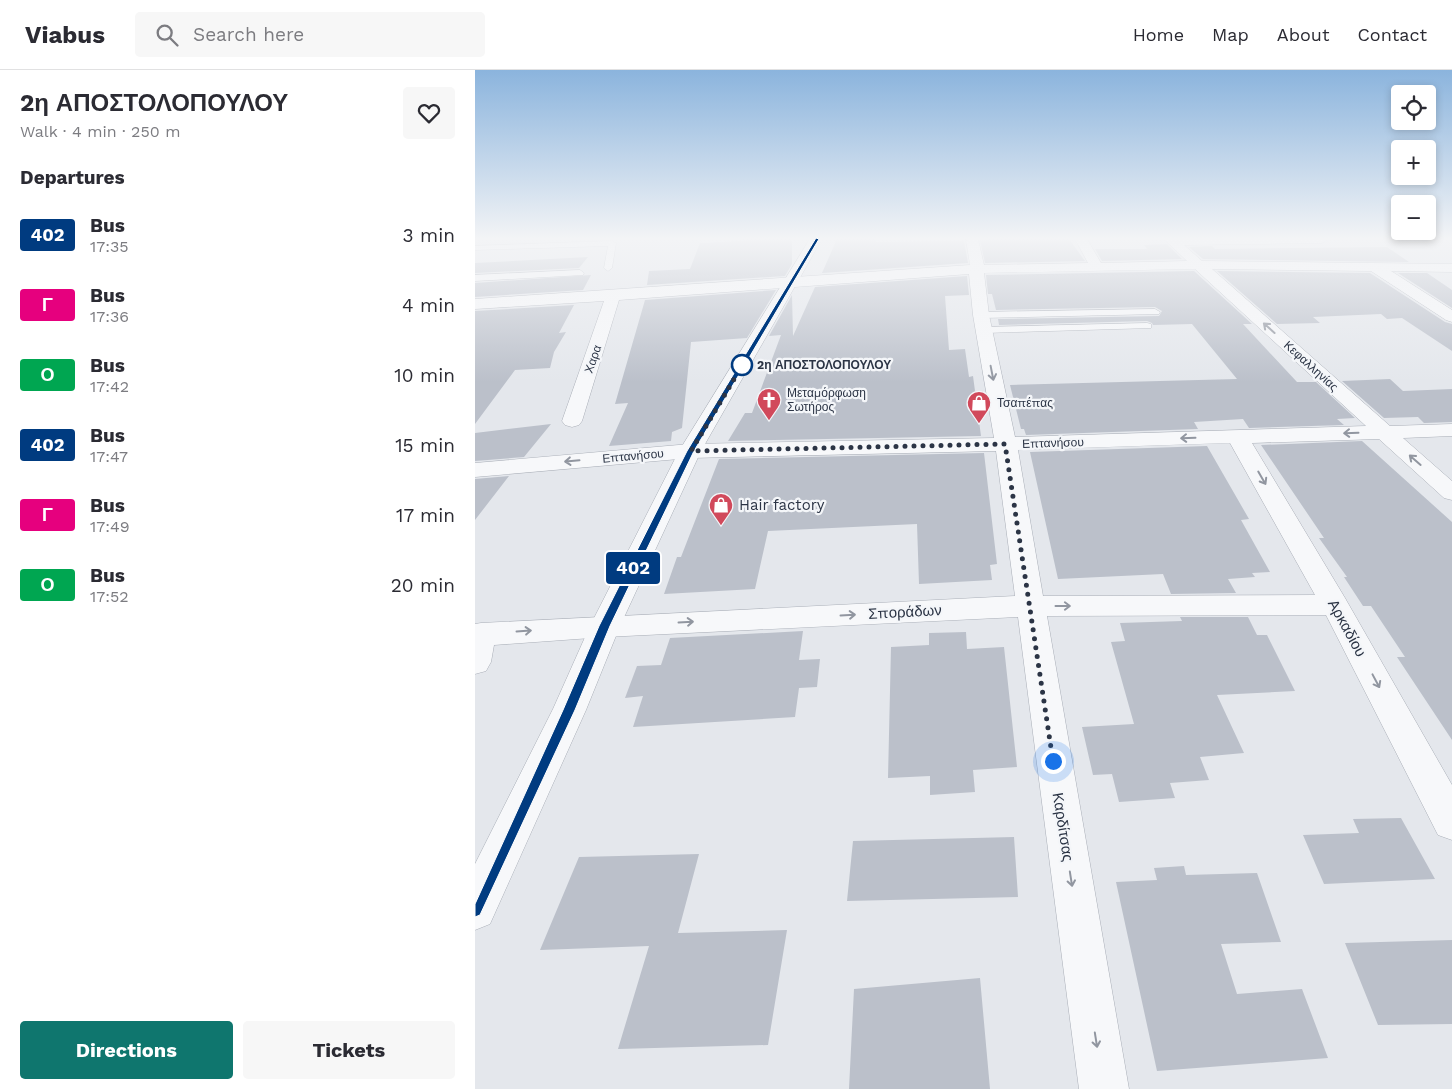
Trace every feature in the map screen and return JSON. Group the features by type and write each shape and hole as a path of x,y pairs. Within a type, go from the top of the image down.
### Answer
{"street":[{"path":"475,304 734,287"},
{"path":"475,909 569,710 605,626 691,451 790,287"},
{"name":"Καρδίτσας","path":"977,287 982,322 1005,444 1104,1089"},
{"name":"Κεφαλληνίας","path":"1223,287 1452,493"},
{"path":"1400,287 1452,317"},
{"name":"Χαρα","path":"572,421 613,296"},
{"name":"Επτανήσου","path":"475,470 691,451 1005,444 1452,430"},
{"name":"Αρκαδίου","path":"1237,436 1335,605 1452,822"},
{"name":"Σποράδων","path":"477,643 605,626 1029,606 1335,605"}],"lane":[{"path":"982,322 1155,312"},
{"path":"982,322 1147,326"}],"building":[{"path":"475,287 585,287 583,290 475,297"},
{"path":"815,287 968,287 969,295 945,296 949,350 965,349 969,377 973,376 981,436 728,441 745,413 752,413 781,335 769,336 792,295 793,336"},
{"path":"987,287 1211,287 1252,324 1243,324 1297,382 1316,382 1355,418 1337,419 1344,425 1249,428 1243,419 1194,422 1198,429 1026,435 1024,429 1021,429 1010,385 1237,379 1192,324 1153,325 1147,321 999,325 998,319 1159,316 1162,311 1155,307 996,310 992,294 988,294"},
{"path":"1235,287 1391,287 1445,322 1452,324 1452,351 1402,318 1387,319 1381,314 1313,317 1320,323 1277,324"},
{"path":"1419,287 1447,287 1452,290 1452,308"},
{"path":"776,290 747,338 691,342 682,428 672,432 671,441 609,446 628,403 615,404 645,300"},
{"path":"574,305 559,333 566,332 554,352 550,368 515,370 475,424 475,311"},
{"path":"1390,379 1403,391 1452,389 1452,422 1424,423 1418,417 1384,418 1342,381"},
{"path":"551,424 524,457 475,461 475,433"},
{"path":"1362,441 1452,522 1452,740 1397,657 1405,657 1371,606 1363,606 1344,577 1347,577 1319,538 1324,538 1261,445"},
{"path":"1207,446 1249,519 1241,520 1270,572 1252,573 1255,577 1228,579 1236,593 1171,594 1163,574 1058,579 1030,452"},
{"path":"984,453 997,564 990,565 992,580 919,584 917,524 768,531 755,589 664,594 677,557 681,557 719,459"},
{"path":"509,476 475,520 475,479"},
{"path":"1180,617 1248,617 1257,635 1267,635 1295,691 1217,695 1244,753 1200,757 1209,780 1170,783 1175,798 1119,802 1112,774 1093,775 1082,727 1134,724 1111,642 1125,641 1120,623 1182,621"},
{"path":"803,631 799,660 820,659 817,687 799,688 795,717 633,727 643,696 625,698 637,666 661,665 670,638"},
{"path":"966,632 967,649 1004,647 1017,767 973,770 975,792 930,795 930,776 888,778 891,647 929,645 929,633"},
{"path":"1401,818 1435,879 1324,884 1303,835 1359,833 1353,819"},
{"path":"1014,837 1018,897 847,901 853,841"},
{"path":"699,854 678,933 787,930 768,1045 618,1049 649,946 540,950 579,857"},
{"path":"1184,866 1186,875 1257,873 1281,942 1221,944 1237,994 1302,989 1328,1058 1157,1071 1116,882 1157,880 1154,868"},
{"path":"1452,940 1452,1024 1378,1025 1345,943"},
{"path":"980,978 990,1089 849,1089 854,989"}],"bus line":[{"name":"402","path":"475,909 569,710 605,626 691,451 790,287"}],"place":[{"name":"2η ΑΠΟΣΤΟΛΟΠΟΥΛΟΥ","path":"742,365"},
{"name":"Μεταμόρφωση Σωτήρος","path":"769,421"},
{"name":"Τσαπέπας","path":"979,424"},
{"name":"Hair factory","path":"721,526"}],"route":[{"path":"742,365 745,361 691,451 1005,444 1053,761"}]}
